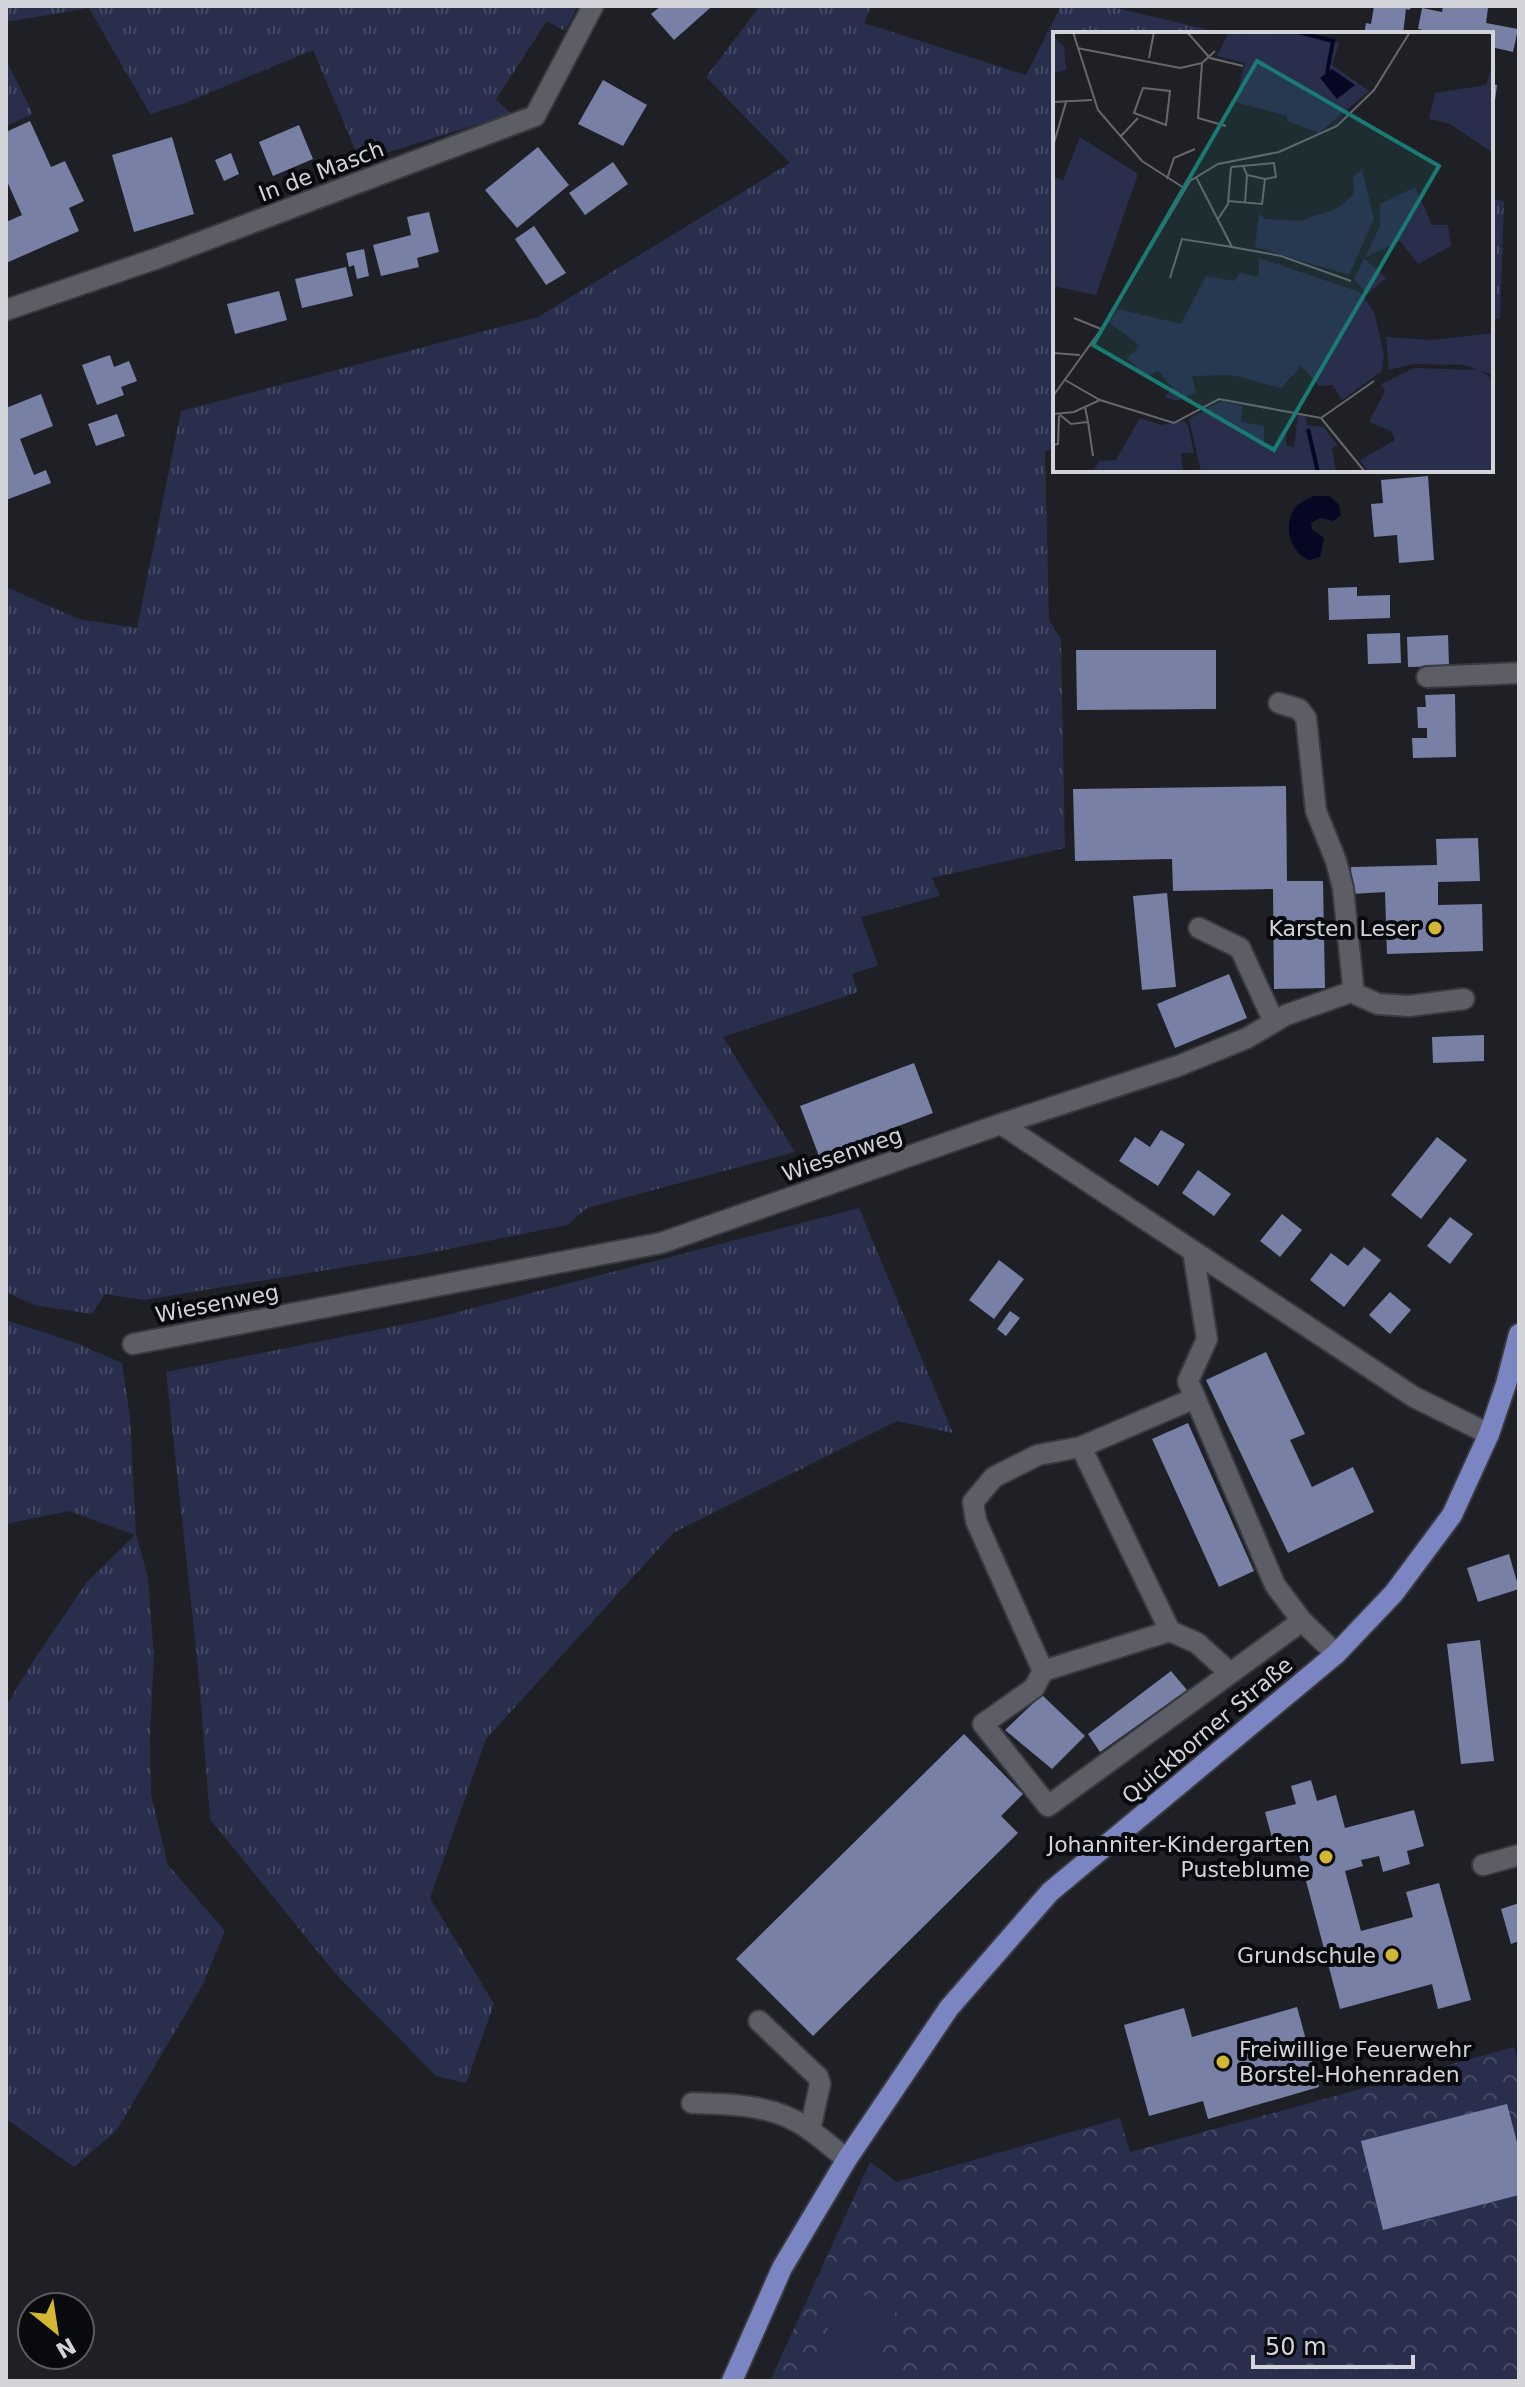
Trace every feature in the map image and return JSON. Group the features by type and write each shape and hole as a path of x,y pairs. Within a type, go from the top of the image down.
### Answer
{"main road":[{"name":"Quickborner Straße","path":"732,2381 782,2268 847,2159 949,2008 1050,1892 1336,1654 1394,1593 1452,1515 1489,1434 1519,1334"}],"street":[{"name":"In de Masch","path":"6,310 158,258 535,116 593,6"},
{"path":"1427,677 1519,673"},
{"path":"1279,703 1299,709 1306,718 1316,811 1343,888 1353,985 1351,992 1378,1004 1409,1006 1464,999"},
{"path":"1199,928 1240,948 1274,1022"},
{"name":"Wiesenweg","path":"133,1344 661,1243 1001,1124 1178,1066 1247,1038 1325,999 1351,992"},
{"path":"1001,1124 1414,1397 1489,1434"},
{"path":"1193,1251 1207,1339 1188,1381 1275,1585 1302,1621 1336,1654"},
{"path":"1043,1671 976,1521 973,1502 994,1477 1038,1455 1081,1447 1195,1398"},
{"path":"1081,1447 1170,1631 1197,1643 1230,1673"},
{"path":"1170,1631 1043,1671 1034,1688 983,1724 1048,1806 1302,1621"},
{"path":"1483,1865 1519,1855"},
{"path":"759,2021 818,2077 820,2084 810,2130"},
{"path":"692,2103 739,2105 786,2116 847,2159"}],"green space":[{"path":"6,6 578,6 565,31 547,21 496,99 511,114 360,161 313,50 185,103 150,114 89,8 6,22"},
{"path":"760,6 871,6 864,23 1026,75 1061,6 1108,6 1218,32 1053,32 1053,449 1045,451 1049,620 1061,639 1065,848 932,878 940,896 861,917 878,965 852,974 858,992 723,1037 795,1152 587,1208 567,1225 424,1254 144,1300 105,1294 92,1314 34,1305 6,1292 6,587 79,619 137,628 181,411 538,317 790,163 706,77"},
{"path":"6,60 33,114 6,126"},
{"path":"1493,199 1504,201 1500,318 1493,320"},
{"path":"859,1208 953,1433 897,1421 673,1533 486,1739 430,1898 494,2004 466,2083 436,2076 335,1973 210,1819 198,1667 166,1372 431,1319"},
{"path":"6,1320 76,1343 122,1363 130,1417 136,1534 148,1578 154,1658 151,1796 168,1865 225,1931 202,1986 117,2130 74,2167 6,2119 6,1706 87,1582 135,1535 69,1511 6,1524"},
{"path":"1514,2047 1519,2066 1519,2381 770,2381 870,2162 897,2182 1120,2118 1130,2152"},
{"path":"844,2286 896,2310 873,2381 808,2381"}],"shaded area":[{"path":"1313,496 1330,496 1339,505 1341,515 1333,521 1320,518 1311,523 1312,529 1324,538 1320,557 1310,560 1294,547 1289,526 1295,508"}],"building":[{"path":"661,6 710,8 674,40 651,14"},
{"path":"1374,6 1411,6 1410,10 1406,9 1403,32 1364,32 1366,23 1371,24"},
{"path":"1443,6 1488,8 1486,23 1518,29 1513,52 1493,47 1493,32 1418,29 1422,8 1442,12"},
{"path":"603,80 647,105 623,146 578,124"},
{"path":"1493,84 1497,85 1493,117"},
{"path":"30,121 51,167 65,161 84,201 69,208 79,231 6,263 6,222 22,215 6,179 6,132"},
{"path":"299,125 313,159 273,176 259,142"},
{"path":"172,137 194,214 134,232 112,155"},
{"path":"538,147 569,185 517,228 485,190"},
{"path":"231,153 239,174 224,181 215,160"},
{"path":"613,162 628,184 585,215 569,193"},
{"path":"429,212 439,252 417,258 419,267 381,276 373,245 411,235 407,217"},
{"path":"534,226 566,273 546,285 515,239"},
{"path":"364,249 369,276 357,279 354,265 349,267 346,253"},
{"path":"346,267 353,296 302,308 295,279"},
{"path":"279,291 287,320 235,334 227,304"},
{"path":"110,355 114,367 129,361 137,381 121,387 124,395 97,405 82,365"},
{"path":"41,394 53,426 20,439 34,475 46,470 51,483 6,500 6,408"},
{"path":"117,414 125,436 96,446 88,424"},
{"path":"1428,476 1434,560 1399,563 1397,535 1374,537 1371,504 1383,503 1381,480"},
{"path":"1357,587 1357,596 1390,595 1390,618 1329,620 1328,588"},
{"path":"1400,633 1401,663 1368,664 1367,634"},
{"path":"1448,635 1449,666 1408,667 1407,637"},
{"path":"1076,650 1216,650 1216,709 1077,710"},
{"path":"1455,694 1456,757 1413,758 1412,738 1427,738 1427,728 1418,728 1417,707 1426,707 1425,695"},
{"path":"1286,786 1287,881 1323,881 1325,988 1274,989 1273,889 1173,891 1172,859 1075,861 1073,789"},
{"name":"Karsten Leser","path":"1478,838 1480,881 1438,882 1438,905 1482,904 1483,951 1387,954 1385,892 1352,894 1351,867 1437,865 1436,839"},
{"path":"1167,893 1176,987 1142,990 1133,896"},
{"path":"1229,974 1247,1018 1175,1048 1157,1004"},
{"path":"1484,1035 1484,1061 1433,1063 1432,1037"},
{"path":"914,1063 933,1113 819,1156 800,1106"},
{"path":"1161,1130 1185,1144 1158,1186 1119,1161 1135,1137 1150,1147"},
{"path":"1437,1137 1467,1160 1421,1219 1391,1195"},
{"path":"1198,1170 1231,1194 1214,1216 1182,1193"},
{"path":"1282,1214 1302,1230 1280,1257 1260,1241"},
{"path":"1450,1217 1473,1234 1450,1264 1427,1246"},
{"path":"1364,1247 1381,1260 1344,1307 1310,1280 1331,1253 1348,1266"},
{"path":"999,1260 1024,1279 994,1319 969,1300"},
{"path":"1390,1292 1411,1310 1390,1334 1369,1315"},
{"path":"1010,1311 1020,1318 1006,1336 997,1329"},
{"path":"1266,1352 1305,1434 1290,1440 1312,1487 1353,1467 1374,1512 1288,1553 1206,1380"},
{"path":"1188,1423 1254,1571 1219,1587 1152,1439"},
{"path":"1509,1554 1519,1589 1478,1602 1467,1568"},
{"path":"1480,1640 1494,1761 1461,1764 1447,1644"},
{"path":"1171,1671 1187,1690 1100,1752 1088,1734"},
{"path":"1042,1695 1085,1736 1052,1769 1005,1730"},
{"path":"964,1734 1023,1794 1001,1816 1018,1833 813,2036 736,1959"},
{"path":"1311,1780 1317,1801 1336,1795 1345,1828 1414,1810 1424,1846 1407,1851 1410,1864 1383,1872 1379,1856 1361,1860 1363,1866 1345,1871 1361,1931 1413,1917 1406,1892 1439,1883 1471,2000 1438,2009 1432,1984 1340,2009 1297,1847 1276,1853 1265,1812 1296,1804 1291,1786"},
{"path":"1519,1903 1519,1941 1511,1944 1501,1909"},
{"name":"Freiwillige Feuerwehr Borstel-Hohenraden","path":"1297,2007 1319,2087 1208,2119 1203,2101 1149,2116 1124,2025 1184,2008 1192,2037"},
{"path":"1507,2104 1519,2150 1519,2195 1383,2230 1361,2141"}],"place":[{"name":"Karsten Leser","path":"1435,928"},
{"name":"Johanniter-Kindergarten Pusteblume","path":"1326,1857"},
{"name":"Grundschule","path":"1392,1955"},
{"name":"Freiwillige Feuerwehr Borstel-Hohenraden","path":"1223,2062"}]}
